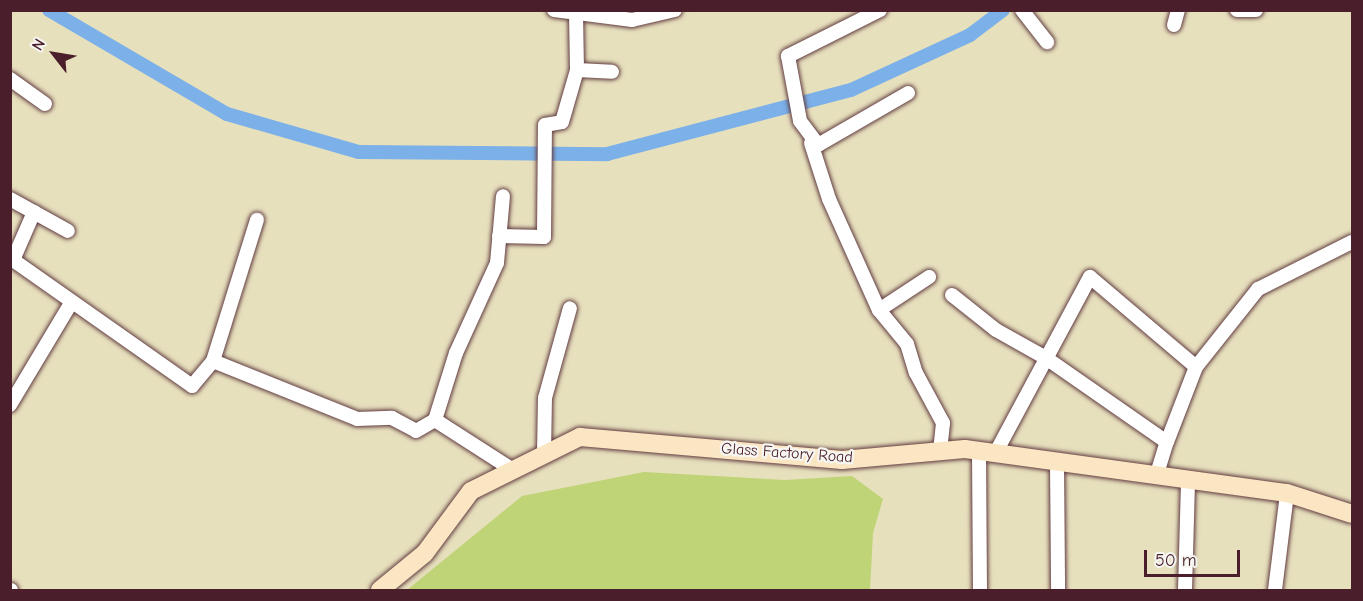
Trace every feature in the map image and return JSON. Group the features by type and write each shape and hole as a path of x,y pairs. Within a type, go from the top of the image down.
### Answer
{"main road":[{"name":"Glass Factory Road","path":"380,591 425,553 471,491 580,437 842,460 940,451 987,453 1287,493 1353,514"}],"street":[{"path":"554,10 576,11 632,20 675,10"},
{"path":"880,10 788,56 796,106 812,143 829,199 879,310 908,344 916,373 943,423 940,451"},
{"path":"1022,10 1047,42"},
{"path":"1174,25 1178,10"},
{"path":"1238,10 1256,10"},
{"path":"500,236 544,237 545,125 562,122 577,70 576,11"},
{"path":"577,70 612,72"},
{"path":"10,80 45,104"},
{"path":"812,143 818,145 908,93"},
{"path":"213,361 357,419 392,418 416,431 435,420 456,353 497,263 504,196"},
{"path":"10,199 68,231"},
{"path":"34,212 12,260 192,386 213,361 257,220"},
{"path":"1156,477 1196,367 1264,284 1353,242"},
{"path":"879,310 929,277"},
{"path":"980,591 987,453 1046,358 1090,277 1196,367"},
{"path":"952,295 996,330 1046,358 1167,442"},
{"path":"10,405 71,303"},
{"path":"544,454 545,398 570,308"},
{"path":"435,420 513,470"},
{"path":"1057,463 1058,591"},
{"path":"1185,591 1188,481"},
{"path":"1275,591 1287,493"}],"green space":[{"path":"644,472 785,480 852,476 883,499 873,533 870,590 407,590 522,496"}],"waterway":[{"path":"49,10 227,114 359,152 607,154 851,90 970,35 1003,10"}]}
